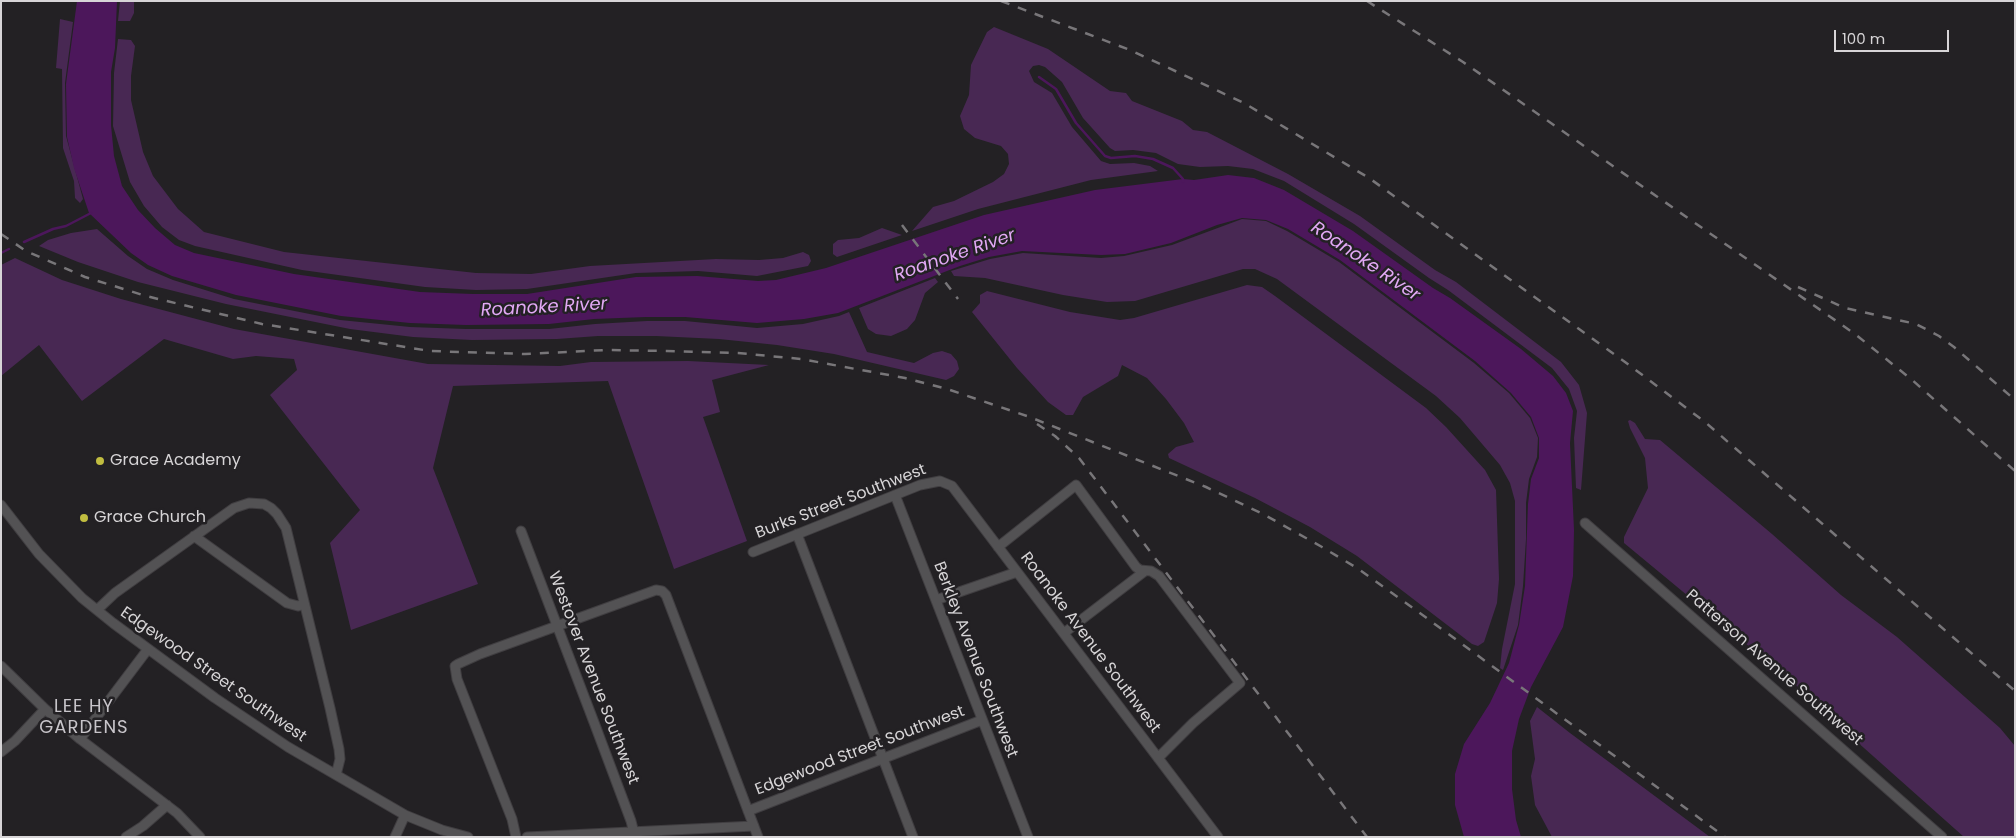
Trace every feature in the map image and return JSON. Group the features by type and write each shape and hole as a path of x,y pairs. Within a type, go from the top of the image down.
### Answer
{"street":[{"name":"Burks Street Southwest","path":"753,552 933,481 947,483 955,489 998,547"},
{"name":"Roanoke Avenue Southwest","path":"1145,571 1136,567 1076,485 998,547 1218,837"},
{"name":"Berkley Avenue Southwest","path":"894,495 1028,837"},
{"path":"97,610 115,593 241,504 249,502 264,504 277,514 286,528 340,749 336,775"},
{"name":"Edgewood Street Southwest","path":"1,505 46,561 97,610 260,730 405,815 442,830 468,837"},
{"name":"Patterson Avenue Southwest","path":"1585,523 1942,837"},
{"name":"Westover Avenue Southwest","path":"520,531 634,834"},
{"path":"797,534 913,837"},
{"path":"194,536 287,604 298,606 304,604"},
{"path":"1064,633 1145,571 1151,571 1159,576 1240,683 1172,743 1158,758"},
{"path":"936,600 1017,572"},
{"path":"516,837 512,819 455,670 458,664 652,590 662,591 668,601 758,837"},
{"path":"80,738 148,649"},
{"path":"1,666 45,709 167,805 190,824 200,837"},
{"path":"1,752 15,742 45,709"},
{"name":"Edgewood Street Southwest","path":"748,811 982,720"},
{"path":"126,837 143,826 167,805"},
{"path":"395,837 405,815"},
{"path":"527,837 634,834 754,826"}],"shaded area":[{"path":"120,1 134,1 134,13 130,21 118,21"},
{"path":"60,19 73,22 65,83 66,136 83,199 80,203 75,198 74,181 63,148 62,69 56,68"},
{"path":"994,27 1048,49 1110,91 1126,93 1132,101 1182,121 1193,130 1207,132 1288,174 1360,216 1435,270 1456,282 1561,362 1579,385 1587,413 1581,490 1576,488 1574,438 1577,411 1569,389 1552,368 1448,290 1354,224 1284,181 1253,169 1228,166 1200,167 1178,164 1156,153 1133,150 1115,151 1110,148 1083,118 1062,82 1045,67 1033,66 1029,71 1034,82 1052,93 1072,127 1101,161 1110,164 1134,163 1150,166 1158,171 1091,180 978,209 912,231 933,207 954,201 993,182 1004,174 1009,164 1008,154 1001,146 975,138 964,129 960,116 969,95 971,65 987,32"},
{"path":"118,39 131,40 135,46 131,76 131,100 143,152 153,176 178,209 204,232 284,252 476,273 531,274 590,266 716,259 759,260 783,258 803,252 809,255 811,261 808,266 757,276 698,271 636,273 527,289 476,290 425,287 302,270 195,246 179,240 162,227 144,206 130,182 113,126 114,73"},
{"path":"1242,219 1266,221 1287,231 1339,262 1474,363 1509,393 1530,418 1538,438 1537,457 1529,479 1526,503 1523,586 1518,625 1503,670 1500,668 1502,649 1515,584 1515,501 1510,483 1500,465 1460,418 1436,396 1277,279 1255,269 1243,269 1135,301 1107,302 1063,295 985,278 954,276 951,271 990,259 1023,253 1101,258 1124,256 1172,245"},
{"path":"882,228 902,235 837,257 833,254 833,244 838,240 859,238"},
{"path":"97,229 128,256 147,269 173,280 234,299 340,320 410,327 466,329 549,329 647,321 685,321 757,328 803,324 849,312 867,352 914,363 933,353 942,351 951,354 957,361 959,369 954,376 946,380 834,354 777,345 719,339 598,336 557,339 472,340 413,337 350,329 226,304 138,282 78,262 39,246 48,240 71,233"},
{"path":"15,258 62,280 121,299 234,329 428,364 560,366 591,362 688,361 769,365 712,380 720,412 703,417 747,541 674,569 608,381 453,386 433,468 478,584 351,630 330,543 360,510 270,395 297,370 294,359 256,356 233,359 164,339 82,401 39,345 1,376 1,265"},
{"path":"935,278 938,282 925,293 915,320 907,329 891,336 876,334 868,329 859,308"},
{"path":"1247,285 1262,287 1426,408 1485,470 1496,490 1499,579 1497,603 1484,642 1478,646 1472,644 1357,556 1310,527 1255,498 1169,458 1168,454 1176,447 1194,442 1184,423 1147,378 1122,365 1118,376 1083,397 1073,415 1066,415 1048,402 1017,368 972,312 980,303 980,295 987,291 1070,312 1120,320 1134,318"},
{"path":"1630,420 1635,423 1645,439 1660,440 1841,595 1897,637 2000,728 2015,746 2015,837 1964,837 1855,740 1844,725 1624,543 1624,537 1648,488 1645,458 1630,428 1628,421"},
{"path":"1537,707 1710,837 1552,837 1535,805 1531,776 1535,759 1530,721"}],"water":[{"name":"Roanoke River","path":"77,1 117,1 115,48 111,72 111,125 114,156 122,186 138,210 175,245 194,253 294,274 420,292 473,294 527,294 636,277 697,276 758,281 776,280 826,268 984,215 1095,190 1228,175 1254,178 1284,190 1353,231 1521,349 1553,376 1566,393 1573,411 1570,443 1574,530 1573,576 1563,627 1531,687 1519,719 1512,751 1512,789 1516,820 1521,837 1464,837 1455,805 1455,774 1464,744 1490,703 1509,663 1519,625 1525,586 1528,504 1531,479 1539,458 1539,438 1531,417 1511,393 1475,361 1340,260 1288,229 1266,220 1242,218 1217,225 1171,243 1125,254 1101,255 1022,251 989,257 960,266 838,313 804,319 757,323 685,317 646,317 594,319 549,324 466,325 410,323 341,316 236,295 172,276 148,265 131,253 89,213 74,168 67,137 66,84"}],"waterway":[{"path":"1039,77 1056,89 1076,123 1105,156 1111,158 1135,156 1153,159 1173,168 1183,179 1183,182"},
{"path":"24,242 53,229 66,226 91,213"},
{"path":"1,253 9,249"}],"railway":[{"path":"1001,1 1130,50 1244,103 1369,178 1625,362 1705,422 2015,691"},
{"path":"1367,1 1463,62 1855,334 1911,379 2015,471"},
{"path":"902,225 958,299"},
{"path":"1,234 26,251 85,277 146,296 262,324 430,351 525,354 606,350 667,351 738,353 801,359 905,378 947,389 1027,416 1206,487 1263,514 1357,568 1725,837"},
{"path":"1798,287 1845,308 1916,324 1939,336 1954,347 2015,400"},
{"path":"1037,424 1055,436 1079,458 1367,837"}],"place":[{"name":"Grace Academy","path":"100,461"},
{"name":"Grace Church","path":"84,518"}],"district":[{"name":"LEE HY GARDENS","path":"84,718"}]}
